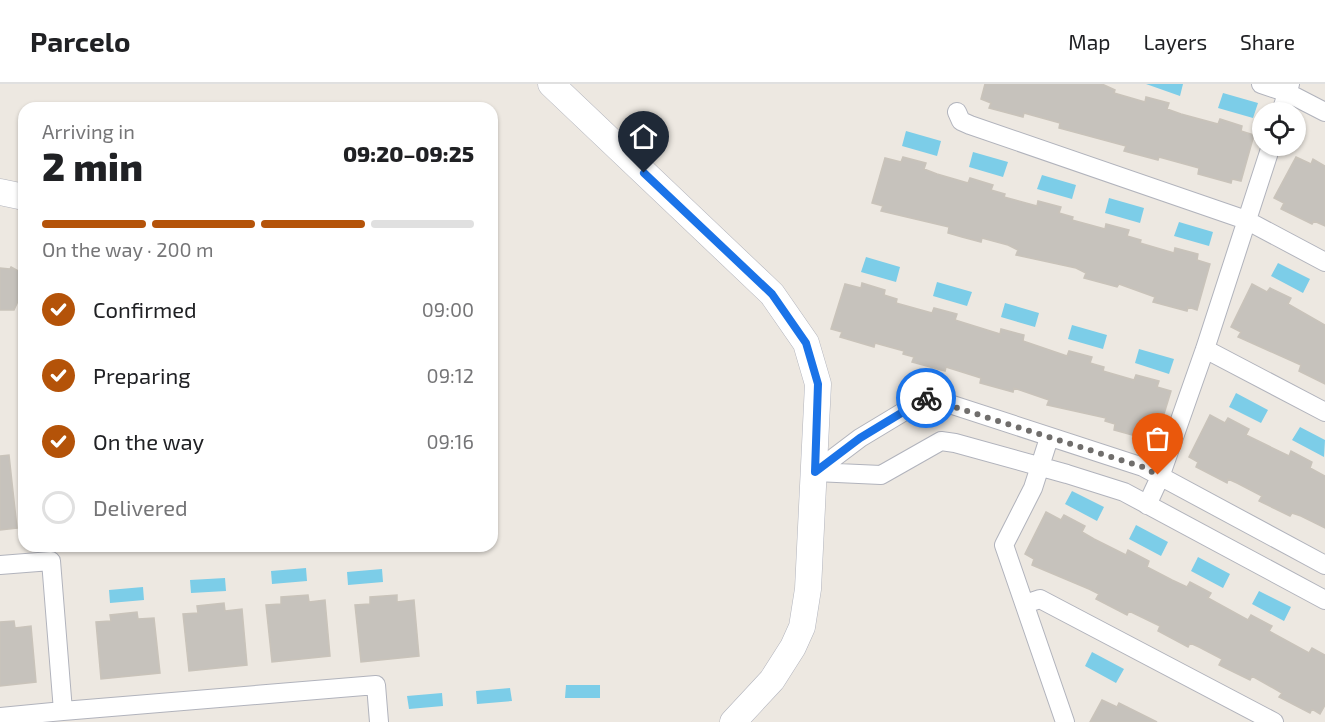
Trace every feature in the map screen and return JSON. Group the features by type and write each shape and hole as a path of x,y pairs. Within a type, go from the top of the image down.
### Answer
{"main road":[{"path":"551,84 772,294 806,343 818,384 808,589 802,627 793,648 772,681 733,722"},
{"path":"0,192 18,196"}],"street":[{"path":"1261,84 1289,88 1325,112"},
{"path":"957,112 961,121 970,125 1246,220 1325,262"},
{"path":"1147,505 1161,477 1268,156"},
{"path":"1205,349 1325,412"},
{"path":"815,472 860,438 928,397 1136,465 1325,565"},
{"path":"1049,438 1033,488 1004,544 1065,722"},
{"path":"815,472 880,475 941,441 1067,474 1124,492 1325,600"},
{"path":"1124,492 1136,465"},
{"path":"0,565 51,561 63,711"},
{"path":"1025,604 1040,599 1274,722"},
{"path":"0,717 376,685 379,722"}],"water":[{"path":"1146,84 1183,84 1180,96"},
{"path":"1223,93 1254,102 1252,102 1252,118 1218,108"},
{"path":"906,131 941,141 937,156 902,146"},
{"path":"973,152 1008,162 1003,177 969,167"},
{"path":"1042,175 1076,185 1072,199 1037,189"},
{"path":"1109,198 1144,208 1140,223 1105,213"},
{"path":"1179,222 1213,232 1209,246 1174,236"},
{"path":"866,257 900,267 896,282 861,272"},
{"path":"1278,263 1310,279 1303,293 1271,276"},
{"path":"937,282 972,292 967,306 933,296"},
{"path":"1005,303 1039,313 1035,327 1001,317"},
{"path":"1072,325 1107,335 1103,349 1068,339"},
{"path":"1139,349 1174,359 1169,374 1135,363"},
{"path":"1236,393 1268,410 1261,423 1229,407"},
{"path":"1300,427 1325,440 1324,457 1292,440"},
{"path":"1072,491 1104,507 1097,521 1065,504"},
{"path":"1136,525 1168,542 1161,556 1129,539"},
{"path":"1198,557 1230,574 1223,588 1191,571"},
{"path":"306,568 307,581 272,584 271,571"},
{"path":"382,569 383,582 348,585 347,572"},
{"path":"225,578 226,591 191,593 190,580"},
{"path":"143,587 144,600 110,603 109,590"},
{"path":"1259,591 1291,607 1284,621 1252,604"},
{"path":"1092,652 1124,669 1116,683 1085,666"},
{"path":"566,685 600,685 600,698 565,698"},
{"path":"510,688 512,701 477,704 476,691"},
{"path":"442,693 443,706 409,709 407,696"}],"building":[{"path":"985,84 1102,84 1115,90 1114,93 1145,102 1146,97 1169,103 1167,109 1181,114 1218,124 1220,119 1242,126 1241,131 1252,134 1252,142 1241,181 1232,179 1231,183 1198,174 1199,168 1159,157 1158,160 1124,151 1126,146 1059,128 1060,123 1024,113 1023,117 989,108 991,103 981,99"},
{"path":"903,157 926,163 924,169 937,174 968,183 970,178 993,185 991,190 1005,194 1004,197 1037,206 1038,201 1061,207 1059,213 1073,217 1072,220 1105,229 1106,224 1129,230 1127,236 1141,240 1140,243 1174,253 1175,248 1198,254 1197,260 1210,264 1197,310 1188,307 1187,311 1153,302 1155,297 1119,284 1117,287 1084,278 1086,273 1076,268 1016,255 1018,250 1008,245 982,238 981,242 962,237 948,233 949,227 881,211 883,206 872,203 885,158 901,162"},
{"path":"1296,157 1311,164 1313,159 1325,166 1325,226 1314,221 1312,224 1281,209 1284,203 1274,198"},
{"path":"11,267 18,271 18,301 14,310 0,310 0,268 10,269"},
{"path":"862,283 885,290 884,295 897,299 896,303 932,313 934,308 957,314 955,320 1000,334 1001,329 1024,335 1023,341 1067,356 1069,351 1092,357 1090,363 1104,367 1103,371 1134,380 1136,375 1159,381 1157,387 1171,391 1157,437 1148,435 1147,439 1114,430 1115,424 1105,421 1106,418 1047,405 1049,400 1014,388 1013,392 980,383 981,378 946,367 945,371 912,362 914,357 903,354 904,351 875,343 874,347 840,337 842,332 831,329 845,284 861,288"},
{"path":"1252,284 1267,292 1270,288 1291,298 1288,304 1325,325 1325,384 1299,371 1301,365 1238,337 1241,332 1231,327"},
{"path":"1210,415 1225,423 1228,418 1249,429 1246,435 1289,456 1291,451 1312,462 1310,468 1325,476 1325,528 1301,516 1292,513 1290,516 1259,501 1262,496 1228,479 1227,483 1196,467 1198,462 1189,457"},
{"path":"9,455 17,528 0,530 0,456"},
{"path":"1046,512 1061,520 1064,515 1085,526 1082,532 1094,539 1126,555 1128,550 1149,561 1147,567 1187,587 1190,582 1211,593 1208,598 1248,620 1251,615 1272,626 1269,631 1309,653 1312,648 1325,655 1325,705 1320,714 1312,709 1310,713 1279,697 1282,693 1252,676 1250,680 1219,665 1222,659 1190,643 1188,647 1158,631 1160,626 1129,611 1127,615 1096,599 1099,594 1032,565 1034,559 1025,554"},
{"path":"308,595 309,602 325,600 330,656 272,662 266,605 281,604 281,597"},
{"path":"397,595 397,602 414,600 419,656 361,662 355,605 370,604 370,597"},
{"path":"224,603 225,611 242,609 247,665 189,671 183,614 198,613 197,606"},
{"path":"137,612 138,619 154,618 160,673 101,679 96,622 111,621 110,615"},
{"path":"14,621 15,628 31,626 36,682 0,686 0,622"},
{"path":"1102,700 1117,707 1119,703 1157,722 1090,722"}],"way so far":[{"path":"926,398 1143,467 1158,475"}],"route":[{"path":"644,173 772,294 806,343 818,384 815,472 860,438 926,398"}]}
